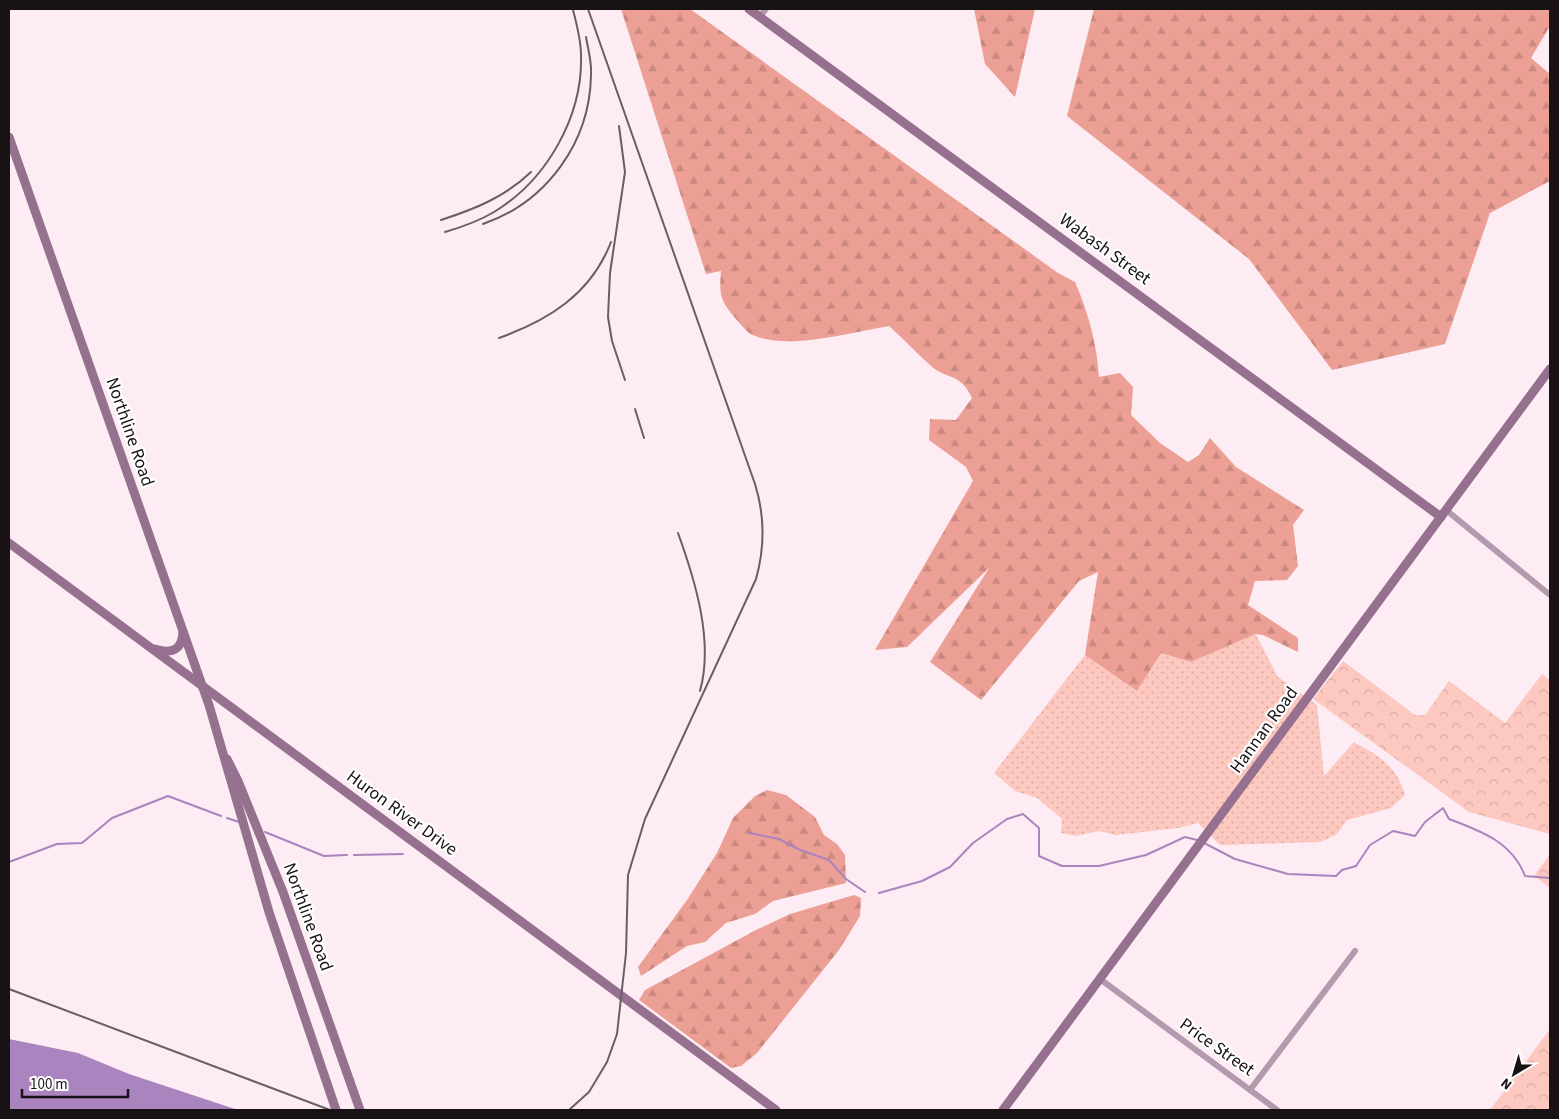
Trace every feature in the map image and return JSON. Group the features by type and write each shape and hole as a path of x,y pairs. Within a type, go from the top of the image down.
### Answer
{"street":[{"name":"Wabash Street","path":"749,9 763,13 1443,514 1550,595"},
{"name":"Northline Road","path":"9,137 202,686 269,912 336,1110"},
{"name":"Hannan Road","path":"1003,1110 1550,369"},
{"name":"Huron River Drive","path":"9,544 776,1110"},
{"path":"150,648 172,652 182,643 183,632"},
{"name":"Northline Road","path":"217,738 238,781 283,892 360,1110"},
{"name":"Price Street","path":"1100,979 1250,1090 1264,1074 1355,951"},
{"path":"1250,1090 1277,1110"}],"green space":[{"path":"621,9 690,9 1058,273 1075,282 1091,328 1099,377 1120,373 1133,387 1131,415 1160,443 1188,462 1199,455 1210,438 1236,467 1304,510 1293,525 1298,566 1287,580 1255,581 1248,605 1298,638 1298,652 1263,635 1255,634 1191,662 1161,653 1137,691 1085,655 1098,572 1079,581 981,700 930,662 989,568 907,647 875,650 973,481 966,467 929,440 930,419 956,420 972,398 963,384 931,366 889,326 801,341 767,339 753,335 744,328 724,302 720,286 721,271 706,274"},
{"path":"974,9 1035,9 1015,97 985,64"},
{"path":"1094,9 1550,9 1550,26 1531,58 1550,74 1550,181 1490,213 1445,344 1332,370 1249,259 1067,116"},
{"path":"1255,633 1278,677 1317,705 1324,776 1354,742 1379,757 1397,776 1405,795 1391,808 1347,820 1336,835 1320,842 1220,845 1198,823 1178,828 1116,835 1099,831 1076,836 1061,833 1062,819 1037,798 1015,791 994,773 1085,655 1137,691 1161,653 1191,662"},
{"path":"1343,661 1415,715 1425,715 1449,681 1505,723 1542,674 1550,680 1550,834 1469,812 1313,699"},
{"path":"767,790 786,795 815,817 824,835 837,844 845,855 846,883 773,901 755,914 726,923 705,942 687,946 641,976 638,967 687,900 717,853 733,818 755,796"},
{"path":"1550,854 1550,888 1534,876"},
{"path":"854,895 861,898 860,916 839,950 757,1053 741,1066 731,1068 639,1000 645,990 756,930 790,914"},
{"path":"1550,1029 1550,1110 1490,1110"}],"shaded area":[{"path":"9,1039 78,1053 129,1074 238,1110 9,1110"}],"waterway":[{"path":"9,862 57,844 82,843 112,818 168,796 221,816"},
{"path":"1204,843 1235,859 1288,874 1336,876 1342,870 1356,866 1370,845 1393,831 1415,836 1425,822 1443,808 1449,819 1484,833 1504,846 1512,854 1525,876 1550,878"},
{"path":"879,893 922,881 950,867 973,843 1007,819 1023,814 1039,828 1039,856 1062,866 1099,866 1146,855 1185,837 1197,840"},
{"path":"227,818 239,822"},
{"path":"265,832 324,856 347,855"},
{"path":"749,833 779,839 800,850 829,860 846,879 865,892"},
{"path":"354,855 403,854"}],"railway":[{"path":"569,1110 589,1092 607,1062 617,1034 626,953 628,875 645,819 756,579 763,532 761,508 755,484 588,9"},
{"path":"445,232 482,218 513,199 530,183 558,144 576,101 580,78 580,44 573,10"},
{"path":"483,224 506,214 527,201 545,185 561,166 573,146 583,123 589,100 591,70 586,37"},
{"path":"619,126 625,172 610,273 608,317 612,341 625,380"},
{"path":"441,220 489,201 511,188 531,172"},
{"path":"499,338 535,323 566,303 592,276 611,242"},
{"path":"635,409 644,438"},
{"path":"678,533 691,570 704,631 704,672 700,691"},
{"path":"9,989 330,1110"}]}
